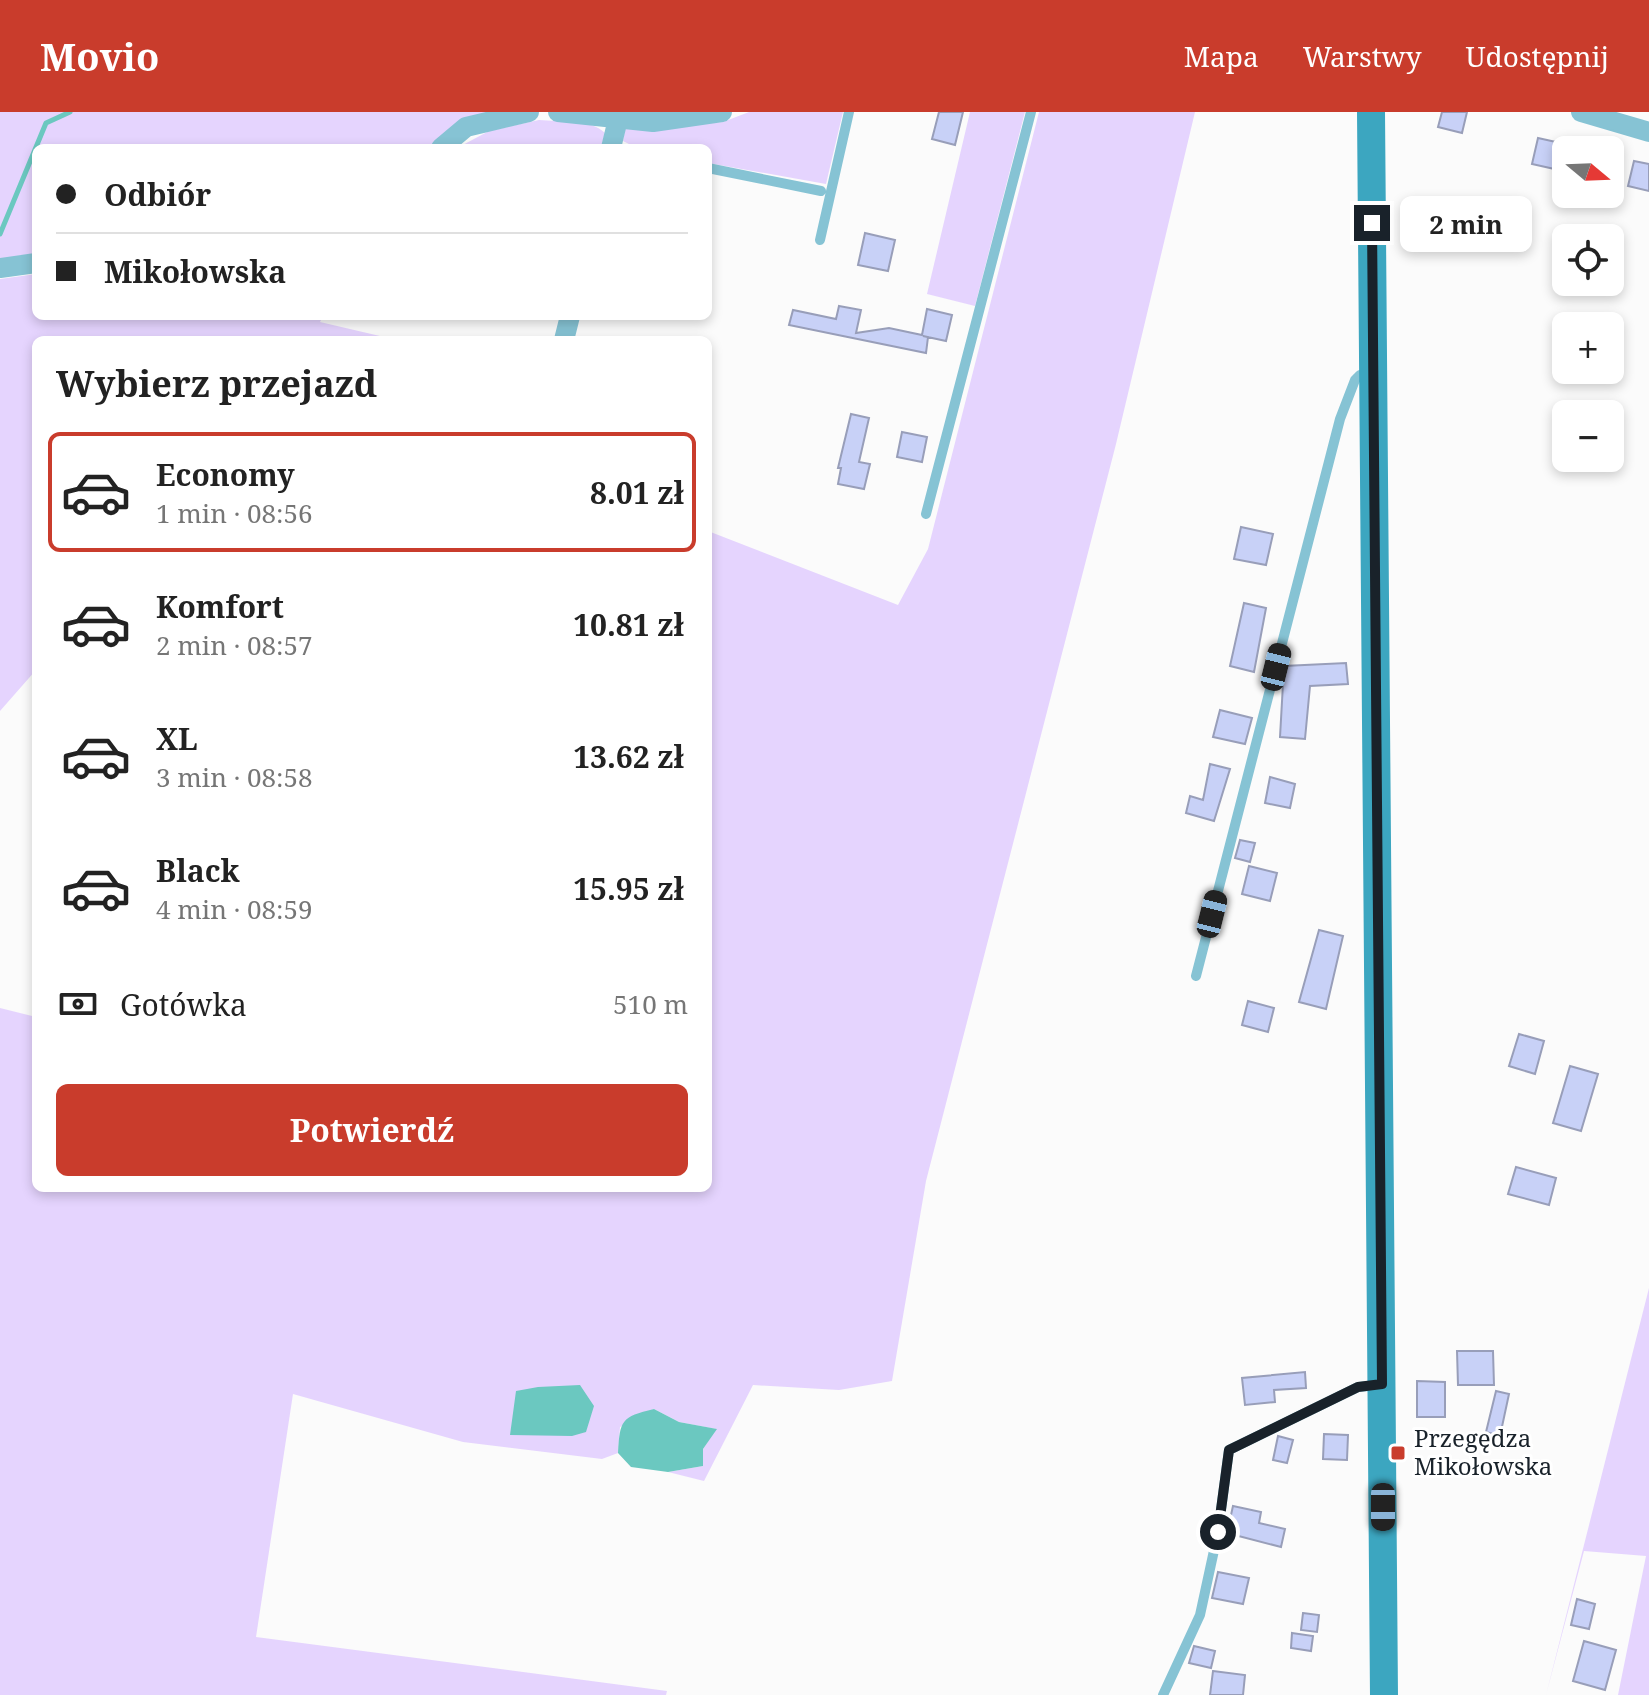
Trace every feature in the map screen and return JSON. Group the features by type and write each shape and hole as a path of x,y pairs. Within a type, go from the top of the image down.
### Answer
{"main road":[{"path":"1371,112 1384,1695"}],"street":[{"path":"446,144 466,127 529,112"},
{"path":"558,112 653,122 722,112"},
{"path":"1581,112 1649,132"},
{"path":"613,144 618,119"},
{"path":"1,268 32,264"}],"lane":[{"path":"820,240 849,112"},
{"path":"926,514 1031,112"},
{"path":"712,169 821,191"},
{"path":"1196,976 1340,419 1355,380 1360,375 1374,374"},
{"path":"1163,1695 1200,1615 1218,1532 1229,1450 1358,1387 1382,1384"}],"shaded area":[{"path":"0,112 504,112 460,122 434,144 32,144 32,255 0,260"},
{"path":"749,112 843,112 826,184 712,164 712,144 629,144 623,141 625,129 723,122"},
{"path":"970,112 1025,112 975,306 927,294"},
{"path":"1039,112 1195,112 1116,444 926,1181 892,1381 839,1390 753,1385 704,1481 668,1472 703,1466 703,1449 716,1429 679,1422 654,1409 620,1427 618,1453 602,1459 463,1442 293,1394 256,1637 667,1691 666,1695 0,1695 0,1008 32,1016 32,1192 712,1192 712,533 898,605 928,549"},
{"path":"539,120 583,123 605,133 602,144 465,144 489,131"},
{"path":"32,275 32,320 321,320 380,336 32,336 32,675 0,711 0,279"},
{"path":"1649,1288 1649,1695 1618,1695 1646,1556 1584,1551 1546,1695"}],"water":[{"path":"580,1385 594,1406 586,1432 572,1436 510,1435 516,1391"},
{"path":"654,1409 679,1422 717,1429 703,1449 703,1466 668,1472 631,1467 618,1453 624,1422"}],"building":[{"path":"939,112 963,112 955,145 932,139"},
{"path":"1442,112 1467,112 1462,133 1438,127"},
{"path":"1538,138 1552,141 1552,168 1532,164"},
{"path":"1634,161 1649,164 1649,191 1628,186"},
{"path":"865,233 895,240 888,271 858,265"},
{"path":"839,306 861,310 856,333 889,328 922,335 927,309 952,315 946,341 928,337 926,353 789,325 793,310 836,319"},
{"path":"851,414 869,418 859,462 870,464 864,489 838,484 841,468 838,468"},
{"path":"902,432 927,437 922,462 897,457"},
{"path":"1241,527 1273,534 1266,565 1234,559"},
{"path":"1244,603 1266,608 1254,672 1230,666"},
{"path":"1346,663 1348,684 1310,686 1305,739 1280,737 1284,666"},
{"path":"1220,710 1252,718 1245,744 1213,737"},
{"path":"1210,764 1230,769 1214,821 1186,813 1190,796 1203,800"},
{"path":"1270,777 1295,784 1290,808 1265,803"},
{"path":"1240,840 1255,843 1250,862 1235,858"},
{"path":"1249,866 1277,873 1270,901 1242,894"},
{"path":"1319,930 1343,936 1326,1009 1299,1002"},
{"path":"1248,1001 1274,1008 1268,1032 1242,1025"},
{"path":"1519,1034 1544,1041 1535,1074 1509,1066"},
{"path":"1570,1066 1598,1074 1581,1131 1553,1123"},
{"path":"1516,1167 1556,1178 1549,1205 1508,1194"},
{"path":"1457,1351 1493,1351 1494,1385 1458,1385"},
{"path":"1305,1372 1306,1388 1274,1390 1275,1402 1245,1405 1242,1378"},
{"path":"1417,1381 1445,1382 1445,1417 1417,1417"},
{"path":"1496,1391 1509,1394 1500,1436 1486,1432"},
{"path":"1324,1434 1348,1435 1347,1460 1323,1459"},
{"path":"1278,1436 1293,1440 1287,1463 1273,1460"},
{"path":"1233,1506 1261,1512 1259,1523 1285,1529 1281,1547 1227,1533"},
{"path":"1218,1572 1249,1578 1243,1604 1212,1598"},
{"path":"1577,1599 1595,1604 1589,1629 1571,1625"},
{"path":"1303,1613 1319,1615 1317,1632 1301,1630"},
{"path":"1292,1633 1313,1636 1311,1651 1291,1648"},
{"path":"1584,1641 1616,1650 1605,1690 1573,1681"},
{"path":"1194,1646 1215,1651 1211,1668 1189,1663"},
{"path":"1213,1671 1245,1675 1243,1695 1210,1695"}],"waterway":[{"path":"37,144 46,123 70,112"},
{"path":"0,234 32,157"}],"place":[{"name":"Przegędza Mikołowska","path":"1398,1453"}],"route":[{"path":"1218,1532 1229,1450 1358,1387 1382,1384 1372,223"}]}
